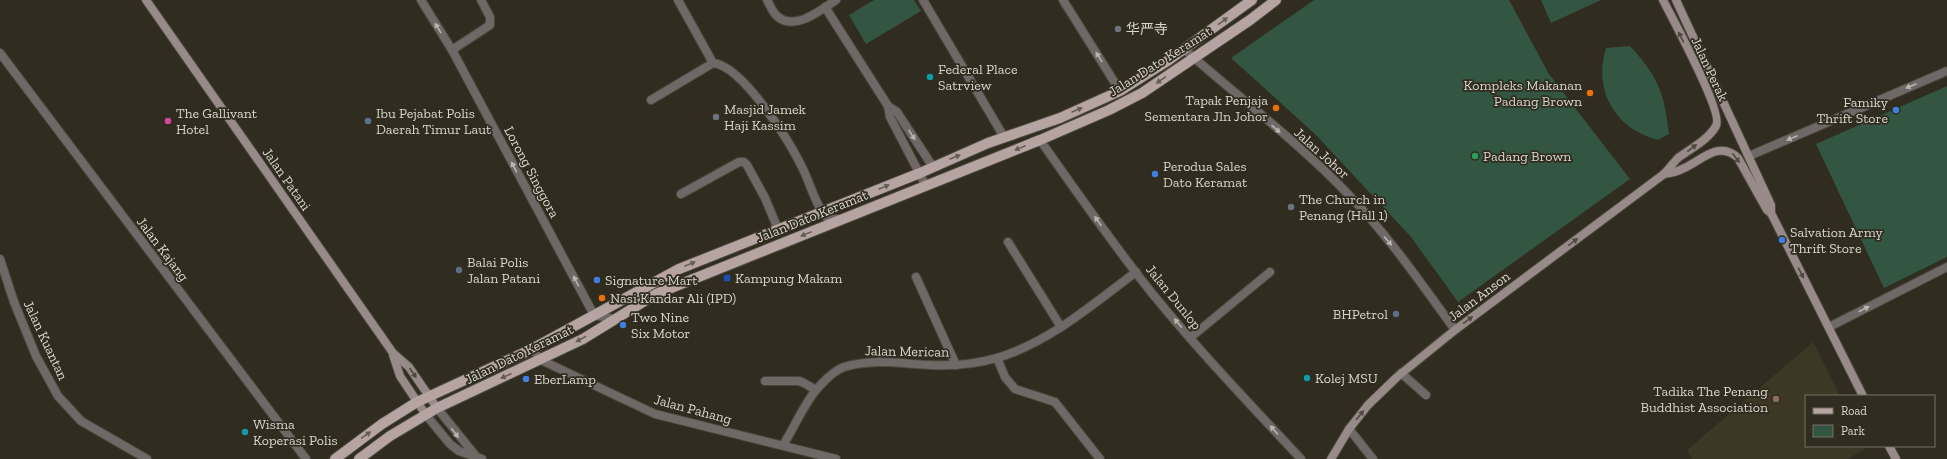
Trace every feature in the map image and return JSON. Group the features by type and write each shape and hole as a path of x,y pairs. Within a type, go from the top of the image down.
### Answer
{"main road":[{"name":"Jalan Patani","path":"146,0 392,354 400,376 426,415"},
{"name":"Jalan Dato Keramat","path":"335,459 377,428 417,402 532,349 679,268 920,173 1004,137 1060,118 1120,91 1138,81 1252,0"},
{"name":"Jalan Dato Keramat","path":"358,459 390,436 437,408 583,339 614,318 656,294 1084,122 1142,93 1250,20 1276,0"},
{"name":"Jalan Perak","path":"1663,0 1711,98 1717,118 1717,124 1711,133 1676,160 1664,174"},
{"name":"Jalan Perak","path":"1676,0 1771,205 1771,213"},
{"name":"Jalan Perak","path":"1664,174 1683,169 1710,153 1722,150 1732,152 1738,158 1767,210 1771,213 1863,395"},
{"name":"Jalan Anson","path":"1331,459 1349,429 1368,405 1401,374 1455,330 1664,174"},
{"name":"Jalan Patani","path":"392,354 408,367 437,408"},
{"path":"1890,447 1896,459"}],"street":[{"name":"Lorong Singgora","path":"421,0 452,50 594,316"},
{"path":"452,50 490,25 490,17 481,0"},
{"path":"678,0 713,63"},
{"path":"767,0 777,16 787,21 800,21 836,0"},
{"path":"924,0 1004,137"},
{"path":"1063,0 1120,91"},
{"path":"825,7 888,106 890,117 926,186"},
{"name":"Jalan Johor","path":"1184,49 1309,157 1346,192 1406,263 1455,330"},
{"name":"Jalan Kajang","path":"0,55 306,459"},
{"path":"650,100 713,63 721,64 740,79 774,119 802,167 821,212 828,219 842,219"},
{"path":"1749,156 1947,71"},
{"path":"888,106 897,112 933,167"},
{"name":"Jalan Dunlop","path":"1040,140 1106,234 1136,272 1190,338 1301,459"},
{"path":"681,194 740,162 744,162 765,198 778,229"},
{"path":"1008,242 1061,327"},
{"name":"Jalan Kuantan","path":"0,259 14,302 36,356 58,396 81,421 147,459"},
{"path":"1829,327 1947,267"},
{"name":"Jalan Merican","path":"783,446 816,390 828,378 842,368 860,363 879,362 956,365 997,358 1028,346 1061,327 1136,272"},
{"path":"1190,338 1270,272"},
{"path":"916,277 956,365"},
{"path":"594,316 614,318"},
{"name":"Jalan Pahang","path":"532,349 541,360 655,414 836,459"},
{"path":"997,358 1005,377 1015,389 1055,402 1100,459"},
{"path":"1401,374 1426,395"},
{"path":"766,381 799,381 816,390"},
{"path":"437,408 478,457"},
{"path":"426,415 450,444 459,451 478,457"},
{"path":"1349,429 1373,459"}],"shaded area":[{"name":"Tadika The Penang Buddhist Association","path":"1813,342 1840,395 1805,395 1805,447 1866,448 1848,459 1692,459 1687,450"}],"green space":[{"path":"874,0 914,0 921,11 866,44 849,15"},
{"name":"Padang Brown","path":"1314,0 1509,0 1549,74 1630,179 1458,302 1411,237 1315,134 1231,58"},
{"path":"1541,0 1601,0 1551,23"},
{"path":"1630,46 1648,67 1654,77 1665,107 1669,134 1658,140 1643,135 1629,127 1619,117 1605,92 1602,78 1606,48"},
{"path":"1947,86 1947,257 1884,288 1816,144"}],"place":[{"name":"华严寺","path":"1118,29"},
{"name":"Federal Place Satrview","path":"930,77"},
{"name":"Kompleks Makanan Padang Brown","path":"1590,93"},
{"name":"Tapak Penjaja Sementara Jln Johor","path":"1276,108"},
{"name":"Famiky Thrift Store","path":"1896,110"},
{"name":"Masjid Jamek Haji Kassim","path":"716,117"},
{"name":"The Gallivant Hotel","path":"168,121"},
{"name":"Ibu Pejabat Polis Daerah Timur Laut","path":"368,121"},
{"name":"Padang Brown","path":"1475,156"},
{"name":"Perodua Sales Dato Keramat","path":"1155,174"},
{"name":"The Church in Penang (Hall 1)","path":"1291,207"},
{"name":"Salvation Army Thrift Store","path":"1782,240"},
{"name":"Balai Polis Jalan Patani","path":"459,270"},
{"name":"Kampung Makam","path":"727,278"},
{"name":"Signature Mart","path":"597,280"},
{"name":"Nasi Kandar Ali (IPD)","path":"602,298"},
{"name":"BHPetrol","path":"1396,314"},
{"name":"Two Nine Six Motor","path":"623,325"},
{"name":"Kolej MSU","path":"1307,378"},
{"name":"EberLamp","path":"526,379"},
{"name":"Tadika The Penang Buddhist Association","path":"1776,399"},
{"name":"Wisma Koperasi Polis","path":"245,432"}]}
